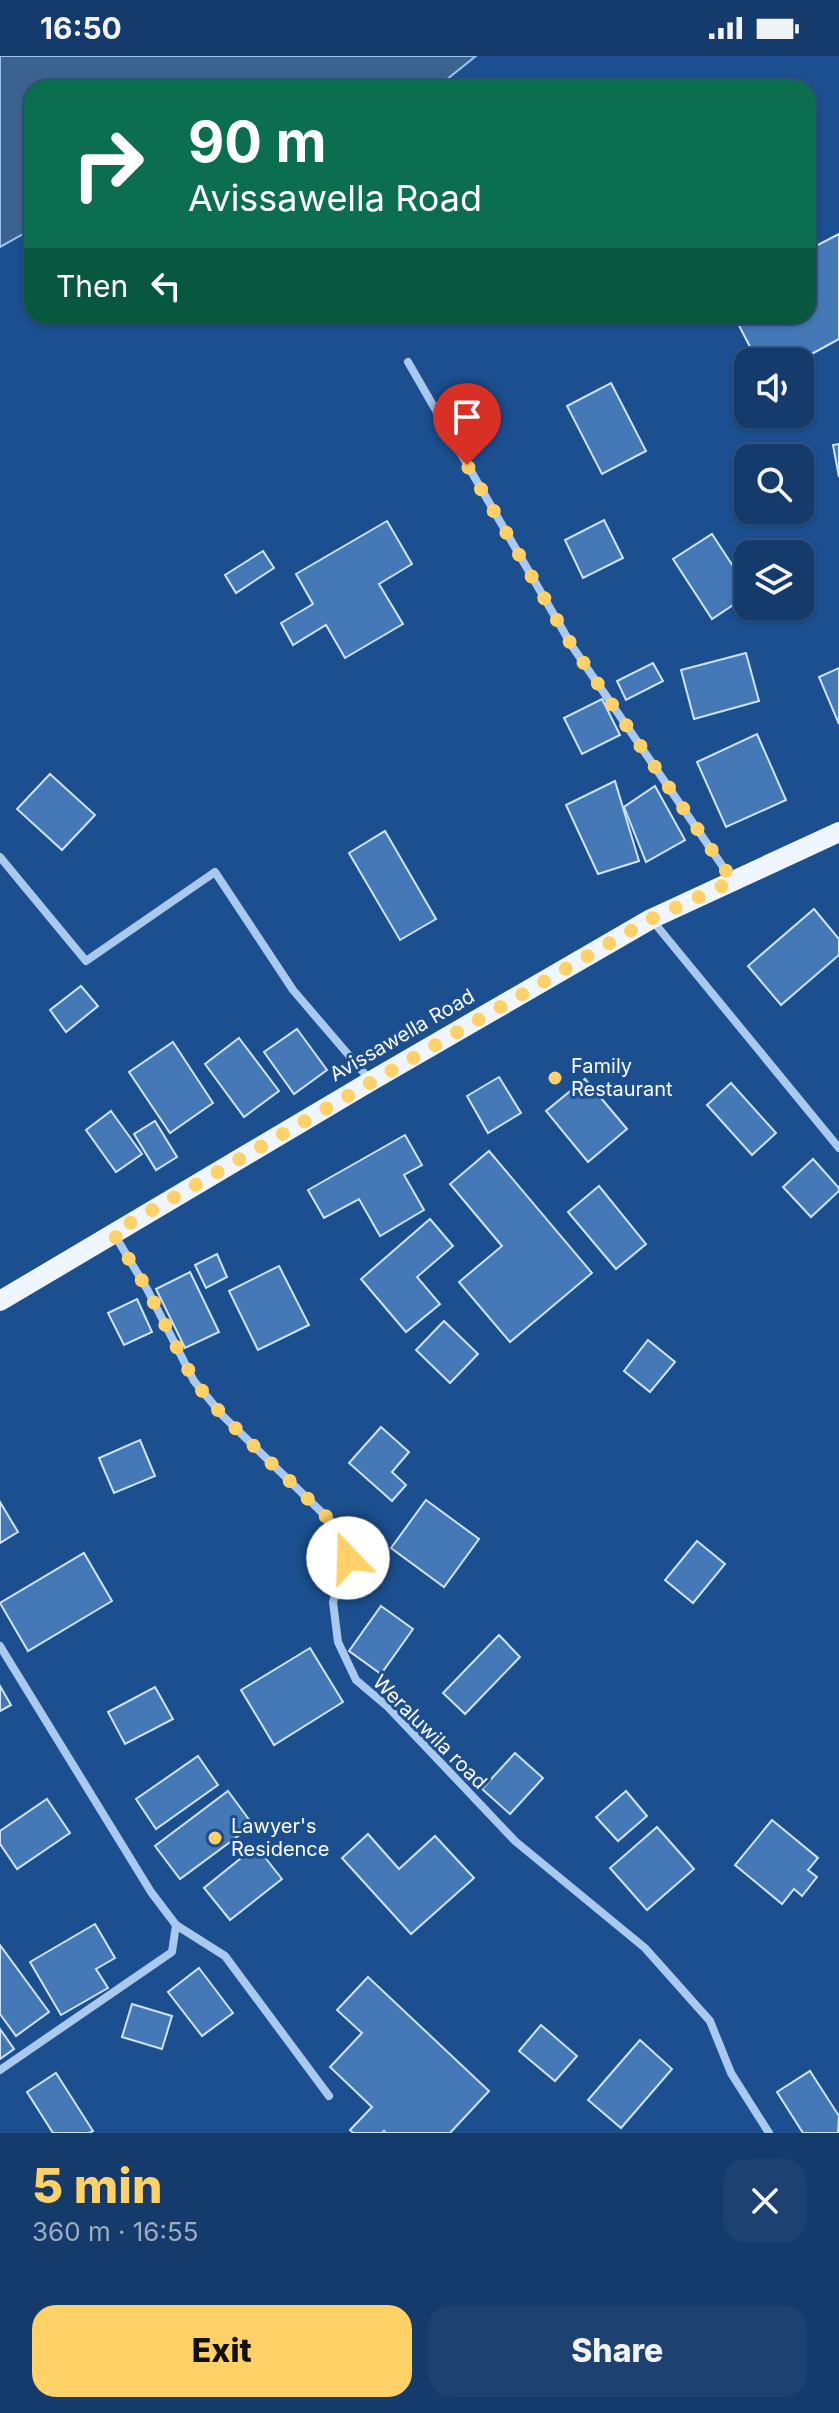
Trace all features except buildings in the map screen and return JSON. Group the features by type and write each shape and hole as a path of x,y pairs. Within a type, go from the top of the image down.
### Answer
{"main road":[{"name":"Avissawella Road","path":"0,1301 651,919 839,832"}],"street":[{"path":"408,362 572,646 733,881"},
{"path":"0,857 86,961 215,872 293,990 371,1081"},
{"path":"651,919 839,1148"},
{"name":"Weraluwila road","path":"113,1233 147,1289 194,1381 223,1416 346,1536 348,1558 333,1602 338,1642 356,1680 388,1707 515,1841 645,1948 710,2021 731,2073 769,2133"},
{"path":"0,1646 151,1892 176,1925 225,1956 329,2096"},
{"path":"0,2070 172,1952 176,1925"}],"water":[{"path":"0,56 476,56 446,80 24,80 24,234 0,247"}],"place":[{"name":"Family Restaurant","path":"555,1078"},
{"name":"Lawyer's Residence","path":"215,1838"}],"route":[{"path":"348,1558 346,1536 223,1416 194,1381 147,1289 113,1233 651,919 733,881 572,646 467,465"}]}
